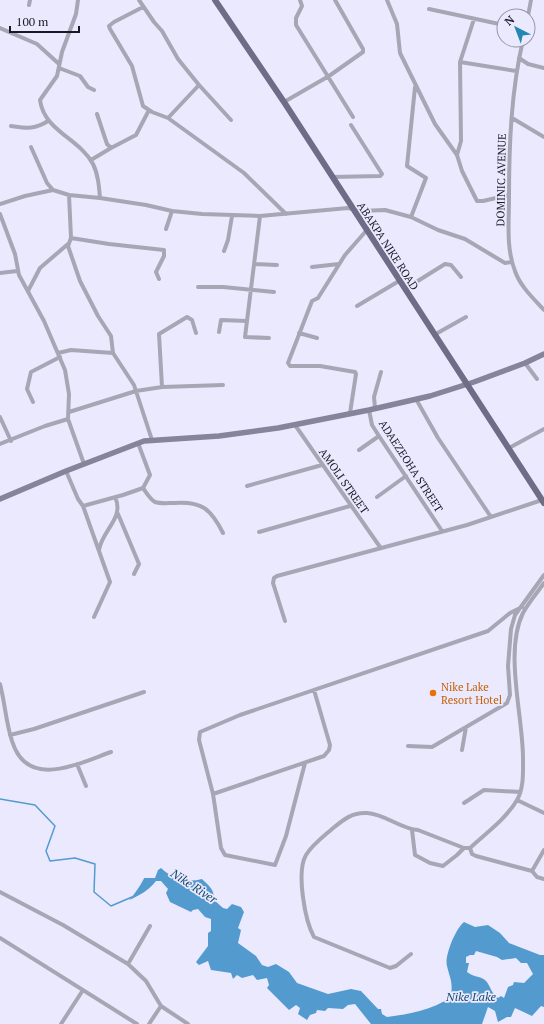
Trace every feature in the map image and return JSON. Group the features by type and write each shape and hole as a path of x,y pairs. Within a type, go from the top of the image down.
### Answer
{"main road":[{"name":"ABAKPA NIKE ROAD","path":"215,0 284,102 366,232 405,289 543,502"},
{"path":"0,499 138,443 152,440 219,436 295,425 372,409 466,384 524,363 544,354"}],"street":[{"path":"78,0 76,14 57,76 40,100 48,121 74,142 91,160 99,182 100,198"},
{"path":"139,0 162,31 178,59 198,85 231,120"},
{"path":"300,0 302,6 296,18 296,25 354,117"},
{"path":"284,102 329,76 363,52 335,0"},
{"path":"387,0 397,24 400,53 435,124 457,155 462,171 477,200 483,201 509,194"},
{"path":"143,7 114,22 110,26 132,66 138,82 143,106 168,118 244,173 286,214"},
{"path":"429,9 496,23"},
{"path":"457,155 462,142 460,62 474,18"},
{"path":"0,28 37,44 59,66 80,76 88,87 94,90"},
{"name":"DOMINIC AVENUE","path":"521,48 516,72 512,118 509,241 515,273 524,288 544,310"},
{"path":"519,58 528,64 544,68"},
{"path":"460,62 516,72"},
{"path":"168,118 198,85"},
{"path":"411,217 426,178 408,166 415,86"},
{"path":"91,160 136,135 149,110"},
{"path":"97,114 107,144 111,148"},
{"path":"512,118 544,137"},
{"path":"11,126 23,129 41,125 48,121"},
{"path":"332,177 380,176 382,174 351,125"},
{"path":"31,147 47,183 53,190 69,196 100,198 146,205 172,211 232,216 260,216 348,208 360,212 385,210 411,217 438,230 465,240 505,263 512,262"},
{"path":"0,204 25,196 53,190"},
{"path":"28,291 40,268 68,244 71,238 69,196"},
{"path":"166,229 172,211"},
{"path":"0,214 15,254 17,271 60,357 68,383 68,419 84,464"},
{"path":"224,251 228,240 232,216"},
{"path":"260,216 245,337 269,338"},
{"path":"350,413 356,374 354,372 320,366 288,364 312,301 318,298 339,264 366,232"},
{"path":"71,238 164,250 164,256 156,272 159,279"},
{"path":"68,244 80,281 98,316 111,336 113,353 136,391 152,440"},
{"path":"255,264 277,265"},
{"path":"312,267 339,264"},
{"path":"405,289 445,264 451,265 460,277"},
{"path":"0,273 17,271"},
{"path":"357,306 399,281"},
{"path":"198,287 223,287 274,292"},
{"path":"162,387 159,334 187,317 192,320 196,333"},
{"path":"434,335 466,317"},
{"path":"219,332 221,320 247,322"},
{"path":"299,333 317,338"},
{"path":"58,353 71,350 113,353"},
{"path":"33,402 27,389 32,372 60,357"},
{"path":"524,363 537,379"},
{"path":"372,409 381,372"},
{"path":"69,412 136,391 162,387 223,385"},
{"path":"416,398 438,438 491,517"},
{"name":"ADAEZEOHA STREET","path":"372,409 372,425 442,530"},
{"path":"0,417 11,441"},
{"path":"0,444 68,419"},
{"name":"AMOLI STREET","path":"295,425 380,547"},
{"path":"509,448 544,429"},
{"path":"359,450 379,436"},
{"path":"83,506 143,488 150,475 138,443"},
{"path":"247,486 322,465"},
{"path":"66,471 78,499 83,506 110,582 94,617"},
{"path":"377,496 406,476"},
{"path":"143,488 153,501 180,502 202,506 215,517 223,533"},
{"path":"99,550 100,542 118,514 119,506 116,497"},
{"path":"286,621 273,582 274,578 543,502"},
{"path":"259,532 350,506"},
{"path":"118,514 139,564 134,574"},
{"path":"408,746 432,747 505,705 510,695 508,666 509,640 515,615 544,575"},
{"path":"411,954 396,966 390,968 314,937 309,924 302,881 303,863 307,854 345,818 356,814 368,813 394,820 412,830 418,830 464,848 470,848 504,817 517,800 520,792 523,771 523,741 515,662 517,632 522,614 544,583"},
{"path":"305,763 286,836 275,865 225,855 221,848 213,794 199,740 200,732 240,715 488,630 510,613 522,607"},
{"path":"0,684 10,735 15,750 20,759 30,768 58,770 111,752"},
{"path":"213,794 324,756 329,750 330,745 314,690"},
{"path":"10,735 34,729 144,692"},
{"path":"462,750 466,728"},
{"path":"77,764 86,786"},
{"path":"464,803 484,790 520,792"},
{"path":"517,800 544,813"},
{"path":"412,830 415,855 430,863 443,866 464,848"},
{"path":"470,848 472,854 476,856 532,871 537,878 544,880"},
{"path":"532,871 544,850"},
{"path":"0,892 63,925 128,964 146,981 161,1006 188,1024"},
{"path":"128,964 150,926"},
{"path":"0,938 137,1024"},
{"path":"60,1024 83,990"},
{"path":"149,1024 161,1006"}],"water":[{"name":"Nike Lake","path":"161,868 170,875 180,879 191,881 202,879 212,891 214,896 213,899 223,908 227,909 232,904 241,907 244,912 238,928 241,930 238,943 256,956 262,965 268,967 276,964 289,972 297,983 328,994 351,989 361,991 378,1009 381,1009 382,1014 387,1017 420,1011 451,997 452,992 447,966 447,956 454,936 464,922 475,927 488,925 500,933 509,943 540,955 544,955 544,1007 541,1006 532,1016 515,1008 511,1017 507,1017 498,1022 495,1011 488,1007 482,1024 371,1024 355,1004 348,1005 343,1009 328,1008 325,1011 317,1010 316,1013 310,1015 307,1020 298,1014 300,1008 296,1005 289,1010 267,988 269,985 267,978 257,980 253,975 242,978 237,975 233,979 231,973 211,970 208,961 199,965 196,962 208,946 208,933 211,931 211,919 205,917 198,909 191,912 170,902 166,893 168,889 161,881 156,881 144,892 129,900 144,878 155,878 158,870","holes":["476,951 502,960 516,958 521,963 527,963 533,974 524,983 514,982 513,985 508,987 504,998 501,996 498,998 495,996 485,980 467,972 469,963 466,963 466,957 474,955"]}],"waterway":[{"name":"Nike River","path":"0,799 35,805 55,826 46,851 50,861 75,858 95,864 94,892 111,906 132,897"}],"place":[{"name":"Nike Lake Resort Hotel","path":"433,693"}]}
